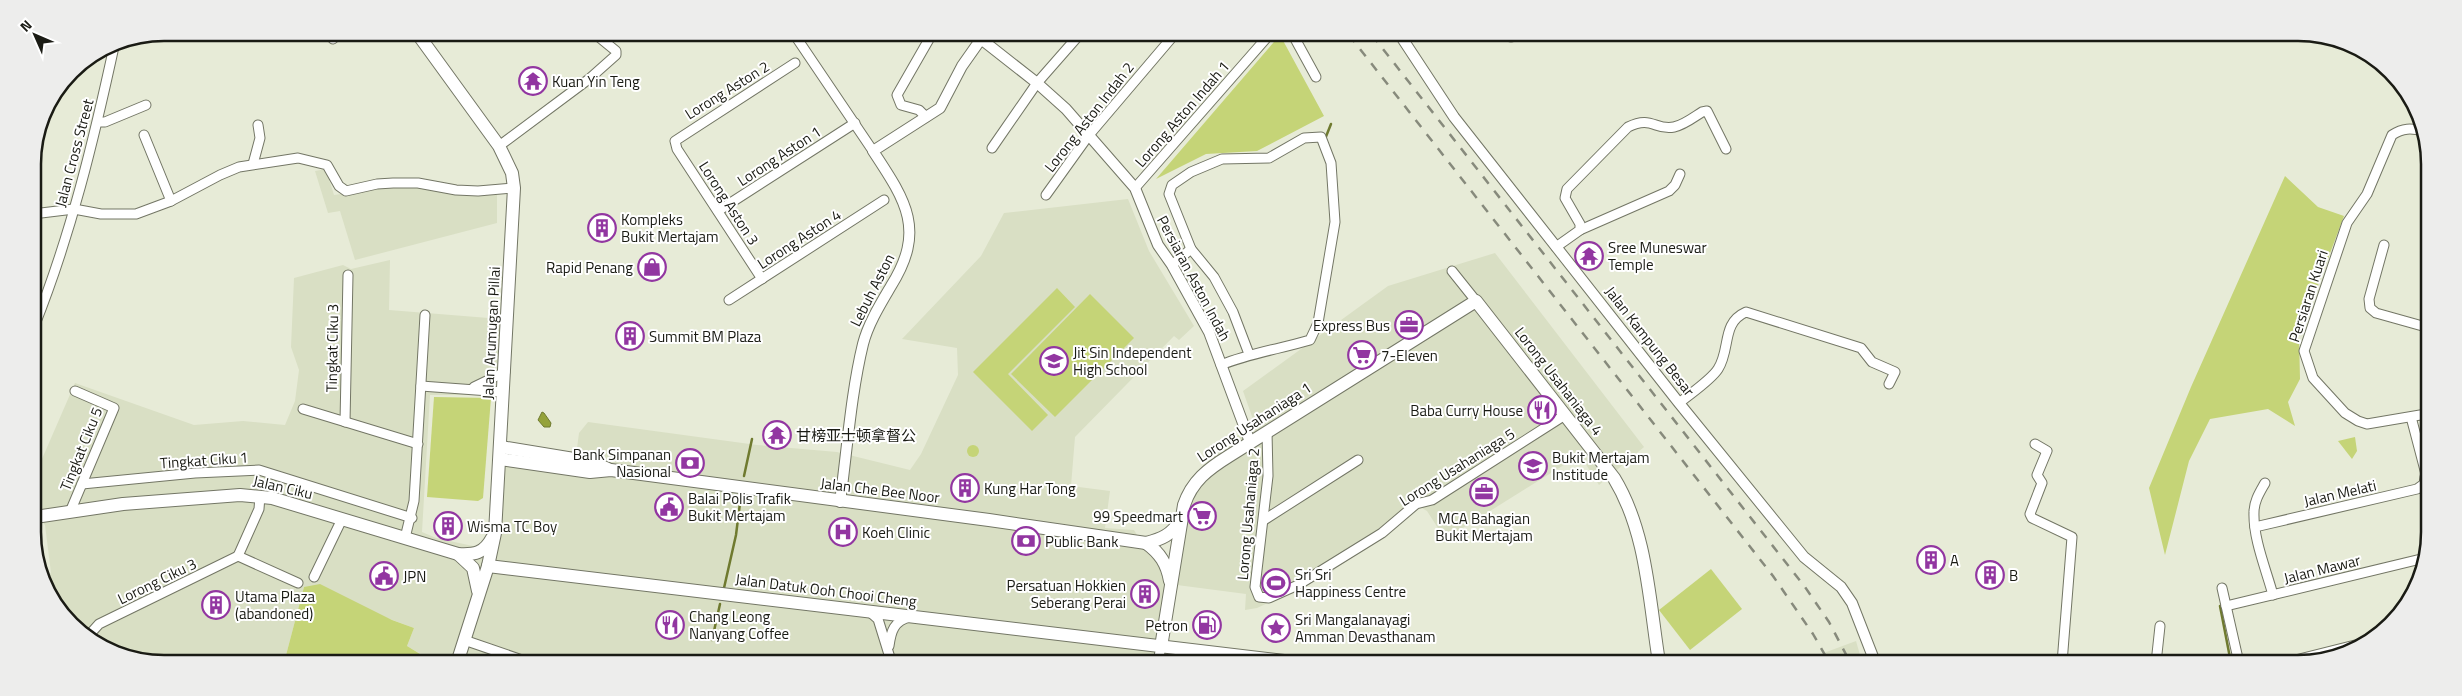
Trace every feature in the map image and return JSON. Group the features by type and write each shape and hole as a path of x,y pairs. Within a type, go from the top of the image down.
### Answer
{"main road":[{"name":"Jalan Arumugan Pillai","path":"423,41 499,146 512,173 514,188 495,533 488,566 460,655"},
{"name":"Lorong Usahaniaga 4","path":"1476,301 1614,478 1627,500 1639,539 1658,654"},
{"name":"Lorong Usahaniaga 1","path":"1161,647 1188,494 1201,476 1250,442 1476,301"},
{"name":"Jalan Che Bee Noor","path":"500,453 592,462 611,470 840,502 989,520 1146,543"},
{"name":"Jalan Ciku","path":"41,516 123,504 220,496 260,496 458,554"},
{"path":"1171,588 1164,562 1160,555 1146,543 1169,534 1183,516"},
{"path":"458,554 480,553 488,545 495,533"},
{"path":"458,554 474,568 478,594"},
{"name":"Jalan Datuk Ooh Chooi Cheng","path":"488,566 1227,655"}],"street":[{"path":"499,146 589,79 616,55 616,51 604,41"},
{"name":"Lebuh Aston","path":"799,41 897,188 908,217 910,241 903,267 880,305 863,342 840,502"},
{"path":"926,117 919,110 901,106 897,95 928,41"},
{"path":"873,152 940,108 962,66 980,41"},
{"name":"Persiaran Aston Indah","path":"989,41 1066,109 1135,188 1150,230 1172,265 1209,332 1250,442"},
{"path":"992,148 1038,83 1074,41"},
{"name":"Lorong Aston Indah 2","path":"1046,195 1089,136 1168,41"},
{"name":"Lorong Aston Indah 1","path":"1135,188 1264,41"},
{"path":"1296,41 1316,77"},
{"name":"Jalan Kampung Besar","path":"1407,41 1454,118 1556,247 1800,553 1836,582 1846,593 1872,654"},
{"name":"Jalan Cross Street","path":"42,305 74,209 98,122 113,53"},
{"name":"Lorong Aston 2","path":"675,142 795,63"},
{"path":"98,122 105,122 146,105"},
{"path":"1580,230 1580,224 1565,198 1567,189 1628,127 1636,123 1652,122 1661,127 1676,127 1707,111 1726,150"},
{"name":"Lorong Aston 1","path":"718,211 855,123"},
{"path":"254,164 260,138 258,125"},
{"name":"Persiaran Kuari","path":"2415,129 2400,130 2392,135 2367,194 2347,223 2304,351 2313,378 2345,413 2367,424 2421,415"},
{"path":"144,135 171,201"},
{"path":"1221,365 1249,354 1282,349 1310,340 1318,323 1335,222 1331,163 1321,136 1304,138 1268,158 1222,160 1192,172 1172,185 1170,194 1190,249 1214,277 1233,312 1249,354"},
{"name":"Lorong Aston 3","path":"675,142 677,149 762,279"},
{"path":"42,212 74,209 101,214 136,214 171,201 220,175 240,167 298,158 324,162 330,168 339,186 346,192 377,184 393,183 418,183 456,190 478,191 514,188"},
{"path":"1556,247 1580,230 1669,191 1675,186 1680,174"},
{"name":"Lorong Aston 4","path":"729,300 884,200"},
{"path":"2384,245 2368,299 2370,308 2376,313 2421,326"},
{"path":"1172,265 1190,249"},
{"name":"Lorong Usahaniaga 4","path":"1452,271 1476,301"},
{"name":"Tingkat Ciku 3","path":"345,422 348,275"},
{"path":"1680,403 1718,370 1730,324 1738,316 1746,312 1861,348 1872,362 1895,372 1889,384"},
{"path":"406,538 412,518 425,315"},
{"path":"471,388 505,372"},
{"path":"421,386 471,388 504,392"},
{"name":"Tingkat Ciku 5","path":"70,512 114,408 75,391"},
{"path":"302,409 418,444"},
{"name":"Lorong Usahaniaga 5","path":"1259,597 1269,598 1298,585 1382,533 1416,504 1432,500 1565,416"},
{"name":"Jalan Melati","path":"2411,417 2421,456"},
{"name":"Lorong Usahaniaga 2","path":"1259,597 1256,587 1268,476 1267,432"},
{"path":"2036,444 2047,451 2037,475 2042,483 2030,514 2032,518 2072,537 2063,654"},
{"path":"1264,520 1358,460"},
{"name":"Tingkat Ciku 1","path":"82,484 259,470 412,518"},
{"path":"2265,483 2256,500 2254,511 2255,527 2273,595"},
{"name":"Jalan Melati","path":"2255,527 2417,489 2421,486"},
{"path":"260,496 259,509 238,556 298,584"},
{"path":"314,577 342,519"},
{"name":"Lorong Ciku 3","path":"93,631 100,624 238,556"},
{"name":"Jalan Mawar","path":"2226,606 2417,560"},
{"path":"2222,588 2237,654"},
{"path":"870,612 878,619 890,655"},
{"path":"889,649 890,635 896,624 900,620 911,617"},
{"path":"2157,654 2160,626"},
{"path":"464,640 507,655"},
{"path":"1159,655 1161,647"}],"shaded area":[{"path":"1275,41 1283,41 1324,116 1257,151 1206,154 1156,179"},
{"path":"326,169 334,195 404,185 467,196 497,195 497,223 355,260 340,211 328,213 315,171"},
{"path":"2285,176 2318,207 2344,216 2299,336 2300,379 2288,402 2295,426 2268,409 2210,419 2189,461 2165,555 2149,488 2191,387"},
{"path":"1128,199 1149,251 1194,326 1179,340 1174,336 1075,437 1071,486 1110,491 1105,528 1134,530 1143,545 1166,571 1166,651 1192,655 422,655 407,646 414,628 304,587 286,655 164,655 132,651 103,638 89,629 67,607 49,574 51,573 45,525 41,520 41,461 75,383 194,425 243,421 285,425 295,401 299,370 291,347 294,278 343,265 351,269 390,260 389,310 501,319 494,395 430,395 422,532 436,538 482,548 488,542 499,444 576,456 579,433 588,422 757,445 837,452 910,470 921,454 958,375 957,348 902,339 981,256 1004,213"},
{"path":"1495,253 1644,447 1599,485 1580,455 1445,539 1427,511 1420,507 1385,536 1336,568 1330,574 1257,608 1245,610 1246,594 1177,585 1193,476 1235,437 1255,425 1243,391 1388,286"},
{"path":"1057,288 1075,307 1008,374 1048,415 1032,431 973,372"},
{"path":"1090,294 1134,338 1055,417 1011,374"},
{"path":"434,397 491,398 483,498 478,501 427,497"},
{"path":"542,412 551,423 550,427 544,427 538,420"},
{"path":"2355,437 2357,451 2352,459 2338,441"},
{"path":"971,445 975,445 979,451 975,457 971,457 967,453 967,449"},
{"path":"1711,569 1742,609 1690,650 1659,610"},
{"path":"320,584 392,620 414,628 407,646 422,655 286,655 304,587"},
{"path":"1856,641 1860,654 1821,654"}],"waterway":[{"path":"1325,139 1331,124"},
{"path":"744,476 752,439"},
{"path":"724,588 736,535 740,503"},
{"path":"712,640 720,604"},
{"path":"2220,606 2229,654"}],"railway":[{"path":"1354,41 1773,576 1825,654"},
{"path":"1377,41 1805,587 1829,622 1846,654"}],"place":[{"name":"Kuan Yin Teng","path":"533,81"},
{"name":"Kompleks Bukit Mertajam","path":"602,228"},
{"name":"Sree Muneswar Temple","path":"1589,256"},
{"name":"Rapid Penang","path":"652,267"},
{"name":"Express Bus","path":"1409,325"},
{"name":"Summit BM Plaza","path":"630,336"},
{"name":"7-Eleven","path":"1362,355"},
{"name":"Jit Sin Independent High School","path":"1054,361"},
{"name":"Baba Curry House","path":"1542,410"},
{"name":"甘榜亚士顿拿督公","path":"777,435"},
{"name":"Bank Simpanan Nasional","path":"690,463"},
{"name":"Bukit Mertajam Institude","path":"1533,466"},
{"name":"Kung Har Tong","path":"965,488"},
{"name":"MCA Bahagian Bukit Mertajam","path":"1484,492"},
{"name":"Balai Polis Trafik Bukit Mertajam","path":"669,507"},
{"name":"99 Speedmart","path":"1202,516"},
{"name":"Wisma TC Boy","path":"448,526"},
{"name":"Koeh Clinic","path":"843,532"},
{"name":"Public Bank","path":"1026,541"},
{"name":"A","path":"1931,560"},
{"name":"B","path":"1990,575"},
{"name":"JPN","path":"384,576"},
{"name":"Sri Sri Happiness Centre","path":"1276,583"},
{"name":"Persatuan Hokkien Seberang Perai","path":"1145,594"},
{"name":"Utama Plaza (abandoned)","path":"216,605"},
{"name":"Chang Leong Nanyang Coffee","path":"670,625"},
{"name":"Petron","path":"1207,625"},
{"name":"Sri Mangalanayagi Amman Devasthanam","path":"1276,628"}]}
